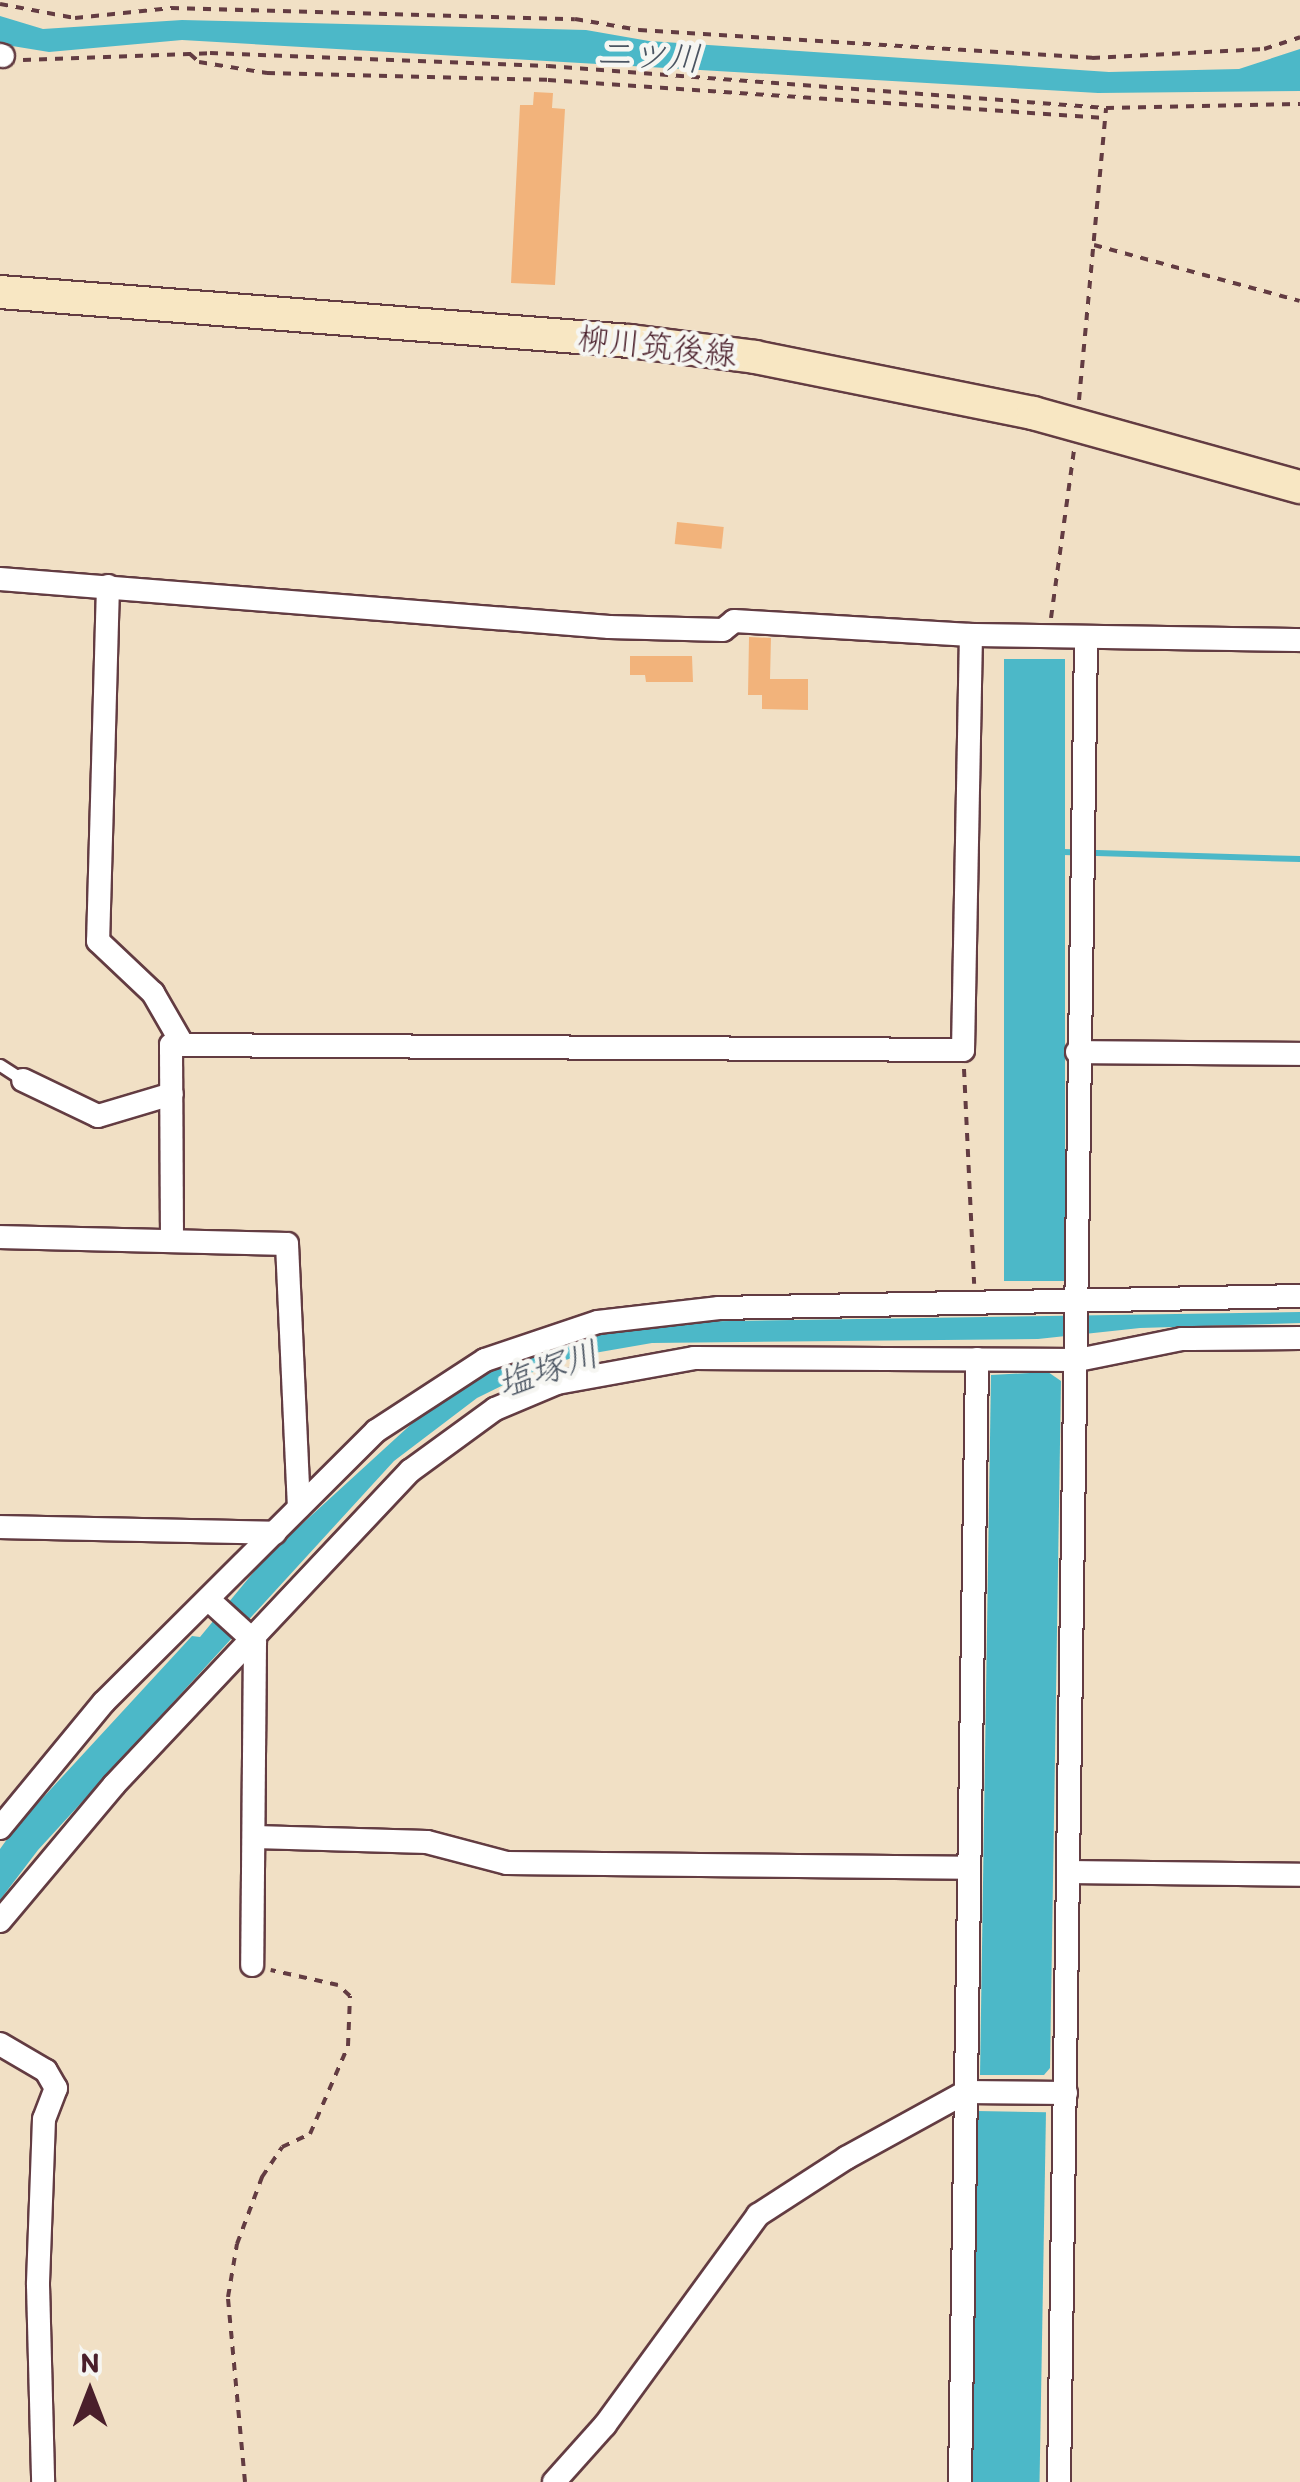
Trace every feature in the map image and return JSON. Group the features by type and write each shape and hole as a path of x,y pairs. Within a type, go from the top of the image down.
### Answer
{"main road":[{"name":"柳川筑後線","path":"0,292 665,346 845,372 1077,426 1300,487"}],"street":[{"path":"0,579 609,627 723,630 734,621 971,636 1300,640"},
{"path":"108,586 98,941 153,993 183,1045"},
{"path":"172,1240 172,1045 963,1050 971,636"},
{"path":"1059,2482 1086,638"},
{"path":"1077,1052 1300,1054"},
{"path":"23,1080 98,1116 172,1094"},
{"path":"0,1236 287,1244 299,1508"},
{"path":"0,1828 104,1702 376,1431 485,1360 544,1336 665,1312 975,1300 1300,1296"},
{"path":"0,1920 114,1785 250,1638 443,1442 496,1409 557,1383 694,1358 1078,1360 1182,1339 1300,1338"},
{"path":"960,2482 976,1359"},
{"path":"0,1528 275,1534"},
{"path":"209,1600 250,1638 256,1836 252,1965"},
{"path":"256,1836 427,1842 507,1862 967,1868"},
{"path":"1068,1872 1300,1875"},
{"path":"0,2044 46,2071 56,2088 44,2119 38,2285 42,2482"},
{"path":"554,2482 605,2425 758,2215 846,2158 966,2092 1066,2093"}],"lane":[{"path":"0,1065 23,1080"}],"path":[{"path":"0,4 75,18 171,8 575,19 640,30 1092,58 1264,50 1300,37"},
{"path":"2,55 44,65 189,53 548,66 1106,108 1300,104"},
{"path":"189,53 200,62 267,72 548,80 1105,118"},
{"path":"1048,638 1077,426 1106,108"},
{"path":"1094,246 1300,301"},
{"path":"963,1050 975,1300"},
{"path":"245,2482 228,2297 237,2244 262,2177 282,2147 310,2134 348,2046 350,1996 322,1980 252,1965"}],"water":[{"name":"二ツ川","path":"0,16 43,29 182,20 586,30 649,41 1109,72 1239,69 1300,49 1300,91 1098,93 182,40 49,52 0,44"},
{"path":"1004,659 1065,659 1065,1281 1004,1281"},
{"name":"塩塚川","path":"1300,1312 1300,1323 1140,1328 1038,1339 652,1343 577,1356 522,1376 477,1398 394,1461 38,1850 0,1900 0,1849 15,1828 192,1636 200,1637 267,1556 430,1407 483,1374 555,1343 664,1322"},
{"path":"1048,1372 1061,1381 1050,2068 1044,2075 980,2075 991,1375"},
{"path":"977,2111 1046,2112 1040,2482 971,2482"}],"building":[{"path":"534,92 553,93 552,108 565,109 555,285 511,283 520,105 533,105"},
{"path":"677,522 724,527 721,549 675,544"},
{"path":"749,637 771,638 770,679 808,679 808,710 762,709 762,695 748,695"},
{"path":"630,656 692,656 693,682 646,682 645,675 630,675"}],"waterway":[{"path":"1063,852 1300,859"}]}
